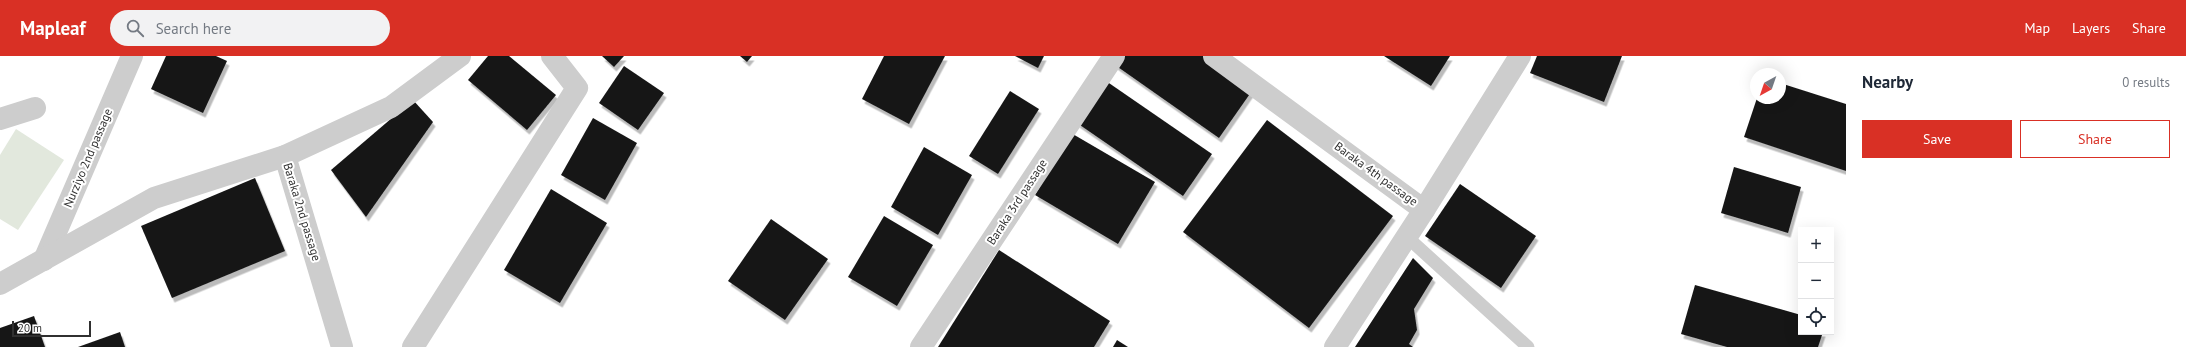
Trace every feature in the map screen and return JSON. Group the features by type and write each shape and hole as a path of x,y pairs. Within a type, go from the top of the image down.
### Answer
{"street":[{"name":"Nurziyo 2nd passage","path":"44,260 132,56"},
{"name":"Baraka 2nd passage","path":"342,347 286,156 391,107 460,56"},
{"path":"413,347 577,88 552,56"},
{"name":"Baraka 3rd passage","path":"921,347 1114,56"},
{"name":"Baraka 4th passage","path":"1214,56 1424,210 1335,347"},
{"path":"1424,210 1520,56"},
{"path":"0,119 35,108"},
{"path":"0,284 154,198 286,156"}],"lane":[{"path":"1407,237 1528,347"}],"shaded area":[{"path":"16,129 64,160 18,230 0,219 0,155"}],"building":[{"path":"166,56 216,56 227,61 203,113 151,89"},
{"path":"488,56 509,56 556,95 527,130 468,80"},
{"path":"602,56 624,56 614,67"},
{"path":"740,56 752,56 747,62"},
{"path":"884,56 945,56 909,124 862,99"},
{"path":"1015,56 1044,56 1038,68"},
{"path":"1121,56 1207,56 1254,88 1219,138 1115,65"},
{"path":"1384,56 1450,56 1431,86"},
{"path":"1537,56 1622,56 1604,102 1530,73"},
{"path":"624,66 664,93 638,130 599,103"},
{"path":"1106,81 1212,154 1183,196 1077,123"},
{"path":"1786,85 1846,104 1846,171 1744,137 1755,104 1786,104"},
{"path":"1010,91 1039,109 998,174 969,156"},
{"path":"413,100 433,122 366,217 331,170"},
{"path":"593,118 637,143 605,200 561,175"},
{"path":"1267,120 1393,216 1309,328 1183,232"},
{"path":"1071,133 1155,182 1118,244 1035,195"},
{"path":"924,147 972,175 938,235 891,207"},
{"path":"1734,167 1801,187 1788,233 1721,213"},
{"path":"255,178 285,251 172,298 141,226"},
{"path":"1460,184 1536,236 1501,288 1425,236"},
{"path":"551,189 607,223 560,303 504,270"},
{"path":"884,216 933,245 897,306 848,277"},
{"path":"771,219 828,259 785,320 728,281"},
{"path":"999,250 1110,321 1094,347 938,347"},
{"path":"1413,258 1433,278 1414,309 1417,330 1409,344 1413,347 1355,347"},
{"path":"1695,285 1798,314 1798,335 1822,335 1818,347 1727,347 1681,334"},
{"path":"34,316 45,347 0,347 0,328"},
{"path":"120,332 125,347 78,347"},
{"path":"1117,340 1128,347 1113,347"}]}
